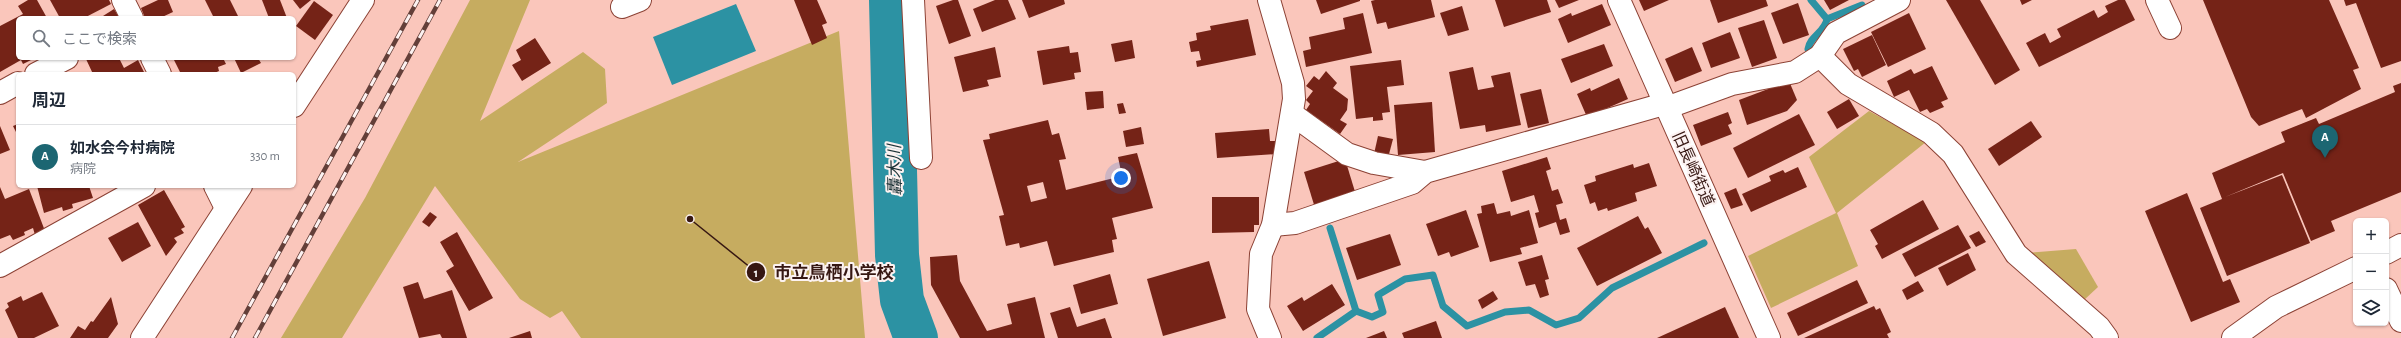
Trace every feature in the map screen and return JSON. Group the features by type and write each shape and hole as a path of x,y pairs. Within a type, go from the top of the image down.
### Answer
{"street":[{"path":"123,0 131,16"},
{"path":"296,103 363,0"},
{"path":"913,0 921,158"},
{"path":"1269,0 1293,84 1294,99 1273,226 1261,254 1258,309 1270,338"},
{"name":"旧長崎街道","path":"1619,0 1769,338"},
{"path":"1273,226 1295,223 1412,183 1425,172 1665,106 1732,84 1794,72 1820,56 1836,33 1876,5 1899,0"},
{"path":"2157,0 2170,28"},
{"path":"1820,56 1848,84 1931,133 1953,154 2016,254 2099,327 2107,338"},
{"path":"40,72 63,60"},
{"path":"153,60 159,72"},
{"path":"0,93 16,84"},
{"path":"1292,114 1347,154 1374,163 1425,172"},
{"path":"0,266 140,188"},
{"path":"216,188 226,208"},
{"path":"142,338 240,188"},
{"path":"2389,251 2401,245"},
{"path":"2233,338 2276,307 2353,269"},
{"path":"2386,290 2401,321"}],"shaded area":[{"path":"470,0 530,0 480,121 583,52 605,69 607,103 518,162 839,31 865,338 581,338 562,311 550,318 520,299 435,186 342,338 281,338 365,198"},
{"path":"1869,111 1926,142 1837,213 1858,266 1771,308 1748,256 1836,213 1809,157"},
{"path":"2076,249 2098,287 2083,301 2025,253"}],"water":[{"path":"736,4 756,51 672,85 653,37"}],"building":[{"path":"28,0 37,0 46,16 19,16 23,14 18,6"},
{"path":"50,0 109,0 111,4 88,16 59,16"},
{"path":"158,0 168,0 173,12 164,16 144,16 141,8"},
{"path":"205,0 230,0 238,16 213,16"},
{"path":"262,0 280,0 286,16 268,16"},
{"path":"293,0 311,0 300,9"},
{"path":"794,0 817,0 827,23 822,25 827,38 812,45"},
{"path":"953,0 958,0 971,36 949,44 936,6"},
{"path":"995,0 1008,0 1016,19 982,32 973,9"},
{"path":"1022,0 1064,0 1065,4 1029,18"},
{"path":"1316,0 1360,0 1360,1 1321,14"},
{"path":"1431,0 1435,17 1388,29 1386,22 1377,24 1371,1"},
{"path":"1495,0 1547,0 1551,12 1504,27"},
{"path":"1555,0 1579,0 1559,8"},
{"path":"1639,0 1669,0 1644,11"},
{"path":"1710,0 1766,0 1768,6 1718,23"},
{"path":"1824,0 1849,0 1830,10"},
{"path":"1946,0 1980,0 2020,70 1995,85"},
{"path":"2020,0 2032,0 2022,5"},
{"path":"2118,0 2125,0 2135,20 2039,67 2026,43 2045,33 2050,43 2061,37 2057,29 2094,10 2098,18 2108,12 2105,6"},
{"path":"2203,0 2329,0 2359,68 2353,70 2361,89 2306,118 2302,109 2259,126 2251,117"},
{"path":"2344,0 2401,0 2401,61 2381,68 2356,3 2346,6"},
{"path":"314,1 333,15 315,40 296,26"},
{"path":"1798,3 1809,35 1783,44 1771,13"},
{"path":"1602,4 1611,25 1568,43 1558,19 1571,13 1572,16"},
{"path":"1462,6 1469,30 1448,36 1440,13"},
{"path":"114,9 118,16 103,16"},
{"path":"1363,13 1372,53 1306,67 1303,51 1311,49 1309,37 1345,29 1343,18"},
{"path":"1909,13 1926,49 1888,67 1871,32"},
{"path":"16,18 16,60 21,60 0,72 0,26"},
{"path":"1248,19 1256,55 1197,67 1196,61 1201,60 1199,51 1191,52 1189,42 1197,40 1196,33 1211,30 1210,26"},
{"path":"1764,20 1777,58 1752,67 1738,28"},
{"path":"1730,32 1740,58 1711,68 1702,43"},
{"path":"1872,35 1886,65 1862,77 1858,69 1854,71 1843,49"},
{"path":"535,38 551,63 522,81 512,65 521,60 516,50"},
{"path":"1132,40 1135,58 1115,62 1111,44"},
{"path":"1604,44 1613,66 1571,83 1561,59"},
{"path":"1069,46 1070,53 1078,52 1081,72 1074,73 1075,79 1043,85 1037,51"},
{"path":"995,47 1001,77 987,80 989,86 963,92 954,57"},
{"path":"1692,47 1702,71 1675,82 1665,59"},
{"path":"21,60 31,60 23,64"},
{"path":"86,60 120,60 124,68 138,60 144,72 92,72"},
{"path":"174,60 224,60 226,64 218,67 219,71 217,72 180,72"},
{"path":"235,60 259,60 261,63 243,72 241,72"},
{"path":"1401,60 1404,85 1387,87 1390,112 1382,113 1383,120 1373,121 1373,117 1356,119 1350,66"},
{"path":"1932,66 1948,99 1941,102 1944,107 1930,113 1927,109 1920,112 1909,90 1894,97 1887,81 1911,69 1914,74"},
{"path":"1473,67 1478,90 1494,87 1491,76 1510,72 1521,125 1486,132 1485,125 1460,129 1449,72"},
{"path":"1326,71 1337,83 1333,88 1348,99 1347,110 1340,120 1347,124 1340,134 1306,110 1310,104 1306,100 1313,91 1306,86 1314,76 1319,80"},
{"path":"1619,78 1628,99 1587,117 1577,94 1590,88 1591,91"},
{"path":"1789,81 1797,100 1787,111 1747,125 1739,100"},
{"path":"2401,83 2401,192 2331,221 2335,231 2311,241 2283,173 2225,197 2282,175 2310,243 2227,276 2200,208 2222,199 2212,173 2285,142 2281,132 2316,118 2319,124 2395,92 2393,86"},
{"path":"1541,89 1549,123 1528,128 1520,94"},
{"path":"1103,91 1104,108 1087,110 1085,92"},
{"path":"1849,99 1859,116 1837,129 1827,112"},
{"path":"1432,102 1435,152 1398,155 1394,105"},
{"path":"1123,103 1126,113 1119,114 1117,104"},
{"path":"1728,112 1732,123 1728,125 1732,134 1701,146 1693,125"},
{"path":"1799,114 1815,145 1748,178 1733,148"},
{"path":"1048,120 1052,135 1059,133 1066,159 1059,160 1066,190 1122,176 1118,157 1137,153 1153,208 1112,218 1117,239 1112,240 1114,252 1054,266 1047,241 1020,248 1019,243 1006,246 999,216 1004,215 983,140 990,139 989,134","holes":["1043,182 1047,198 1031,202 1027,186"]},
{"path":"2031,121 2042,137 1999,166 1988,149"},
{"path":"16,125 16,132 13,126"},
{"path":"0,126 10,150 0,154"},
{"path":"1141,127 1144,144 1126,147 1123,131"},
{"path":"1269,129 1270,141 1276,141 1277,154 1217,158 1215,133"},
{"path":"1378,136 1393,139 1388,158 1374,154"},
{"path":"1547,157 1551,169 1546,171 1552,191 1558,189 1563,203 1556,205 1560,220 1566,218 1570,232 1560,235 1556,222 1539,228 1535,213 1539,212 1534,195 1511,202 1502,171"},
{"path":"1345,159 1356,195 1315,208 1304,172"},
{"path":"1649,163 1657,186 1635,193 1637,201 1608,211 1607,208 1598,211 1595,202 1590,204 1584,185 1596,181 1595,176 1633,164 1634,168"},
{"path":"1798,167 1807,187 1751,212 1742,194 1771,181 1769,176 1783,170 1785,173"},
{"path":"0,187 5,199 29,189 45,231 35,235 33,228 24,232 25,235 13,240 10,235 0,239"},
{"path":"38,188 90,188 93,198 72,204 73,208 63,211 62,207 44,213"},
{"path":"1736,188 1743,205 1731,209 1724,193"},
{"path":"164,190 185,227 181,229 184,233 174,238 177,242 166,256 138,205"},
{"path":"2187,193 2223,282 2230,279 2240,302 2191,322 2145,211"},
{"path":"1212,197 1259,197 1259,225 1254,225 1254,232 1212,233"},
{"path":"1923,200 1939,229 1882,259 1875,246 1878,244 1870,230"},
{"path":"1494,203 1497,214 1510,211 1511,216 1529,210 1538,243 1520,248 1522,254 1490,262 1477,214 1482,213 1481,206"},
{"path":"1466,210 1479,247 1451,257 1449,252 1438,256 1426,224"},
{"path":"430,212 437,217 429,227 422,222"},
{"path":"1638,216 1645,229 1648,227 1662,253 1597,286 1577,248"},
{"path":"138,222 151,246 122,262 108,238"},
{"path":"1958,225 1971,248 1915,277 1902,254"},
{"path":"1979,231 1986,242 1976,247 1969,236"},
{"path":"457,232 493,298 469,311 446,271 454,266 440,242"},
{"path":"1390,234 1401,265 1357,280 1346,248"},
{"path":"1968,253 1976,270 1947,286 1938,268"},
{"path":"957,255 960,281 987,331 1012,324 1007,304 1035,297 1045,338 960,338 931,285 930,257"},
{"path":"1542,255 1549,279 1545,280 1549,295 1540,298 1535,284 1526,286 1518,262"},
{"path":"1209,261 1226,318 1163,336 1147,279"},
{"path":"1110,274 1118,304 1081,314 1073,285"},
{"path":"1857,280 1868,303 1798,336 1787,313"},
{"path":"1918,281 1924,291 1907,300 1902,290"},
{"path":"418,282 424,299 452,290 467,338 442,338 440,334 419,338 403,287"},
{"path":"1332,284 1345,305 1303,331 1287,306 1302,297 1304,301"},
{"path":"1493,291 1498,299 1482,309 1478,300"},
{"path":"42,292 59,326 34,338 18,338 5,310 9,307 7,303 21,296 23,301"},
{"path":"111,297 118,324 108,338 70,338 78,326 85,330 91,321 93,322"},
{"path":"1874,306 1876,310 1880,308 1891,332 1887,334 1889,338 1804,338"},
{"path":"1070,307 1077,327 1105,318 1112,338 1058,338 1050,313"},
{"path":"1725,307 1739,338 1657,338"},
{"path":"1436,321 1442,338 1404,338 1402,333"},
{"path":"530,331 532,338 509,338"},
{"path":"1384,331 1387,338 1366,338"}],"waterway":[{"name":"轟木川","path":"891,0 897,255 902,300 916,338"},
{"path":"1808,49 1809,45 1826,23 1827,19 1811,0"},
{"path":"1827,19 1862,5"},
{"path":"1317,338 1356,311 1330,228"},
{"path":"1356,311 1372,317 1383,312 1378,295 1405,279 1433,275 1443,306 1467,326 1505,312 1529,310 1556,325 1579,318 1612,288 1704,243"}],"railway":[{"path":"232,338 418,0"},
{"path":"255,338 440,0"}],"place":[{"name":"如水会今村病院","path":"2325,158"},
{"name":"市立鳥栖小学校","path":"690,219"}]}
